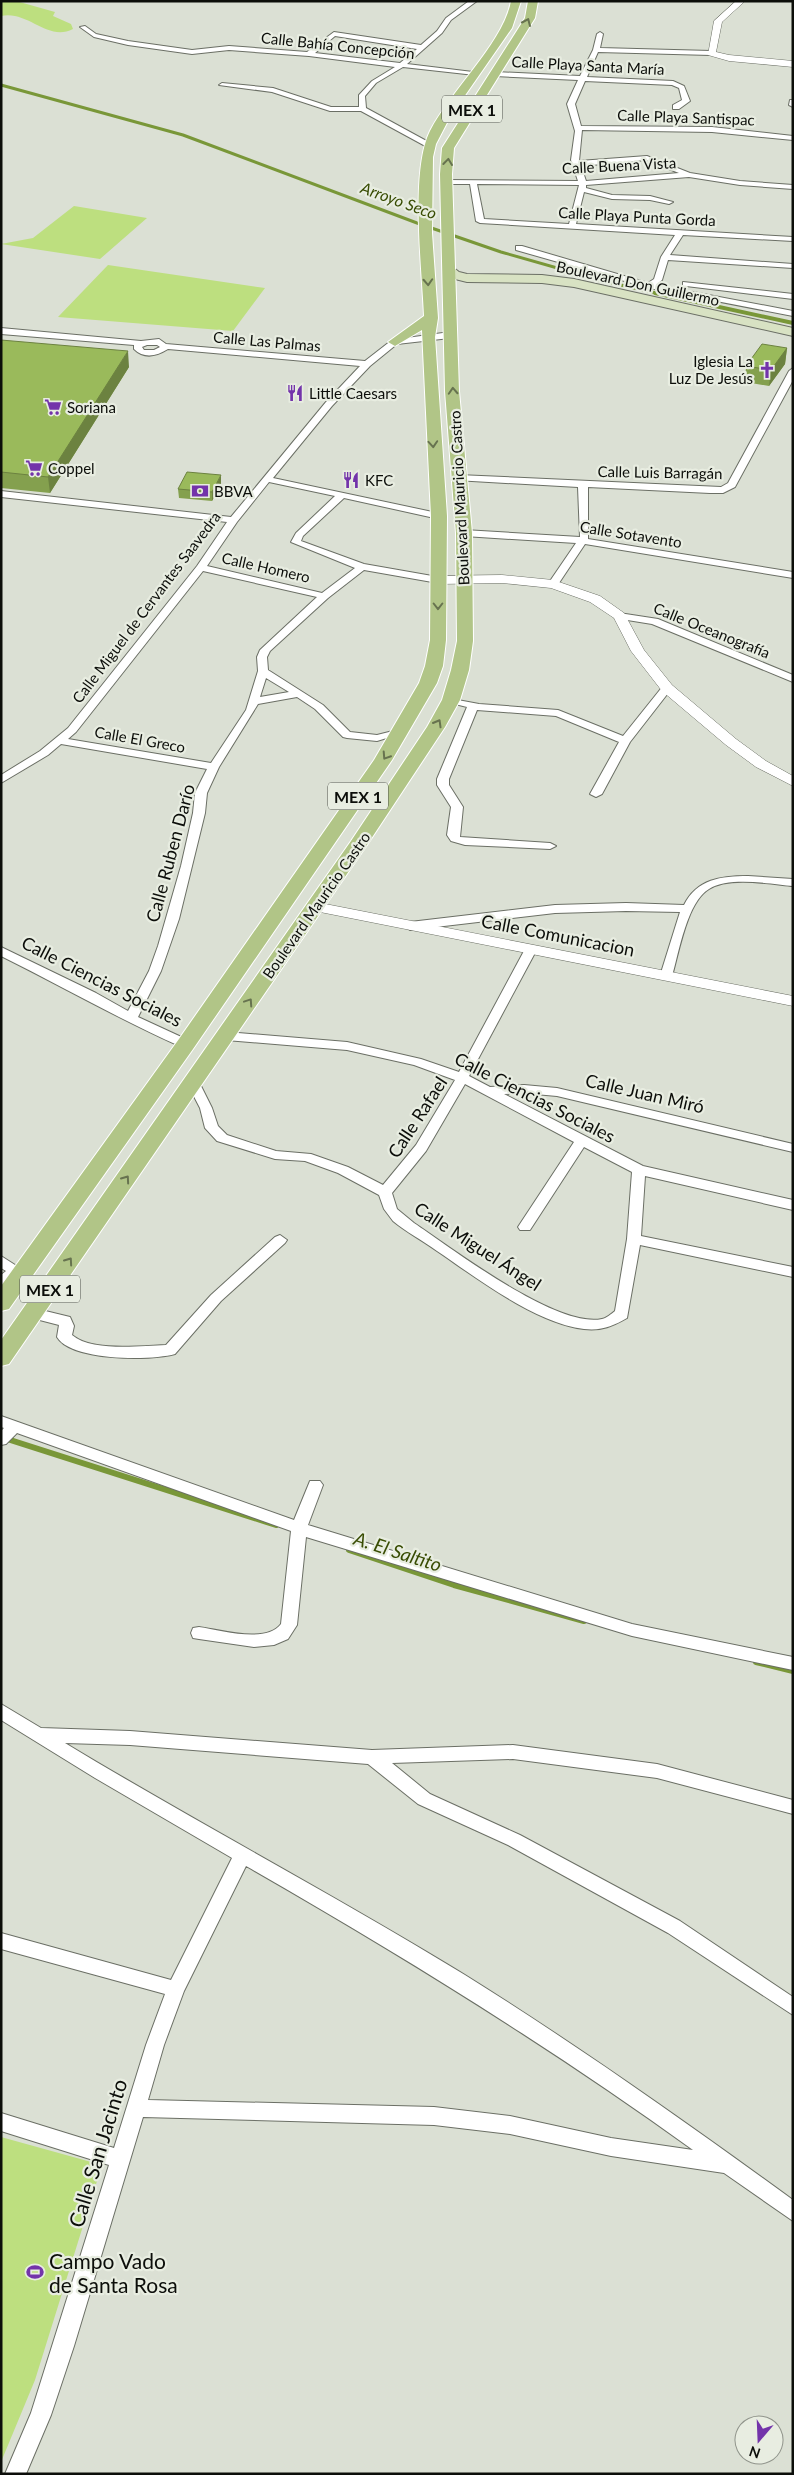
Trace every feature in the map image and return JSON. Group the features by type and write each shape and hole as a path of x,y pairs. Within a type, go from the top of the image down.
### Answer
{"main road":[{"name":"Boulevard Mauricio Castro","path":"1,1303 12,1276 186,1044 401,732 428,683 434,666 438,640 439,516 428,340 431,318 425,226 426,162 429,146 474,74 511,22 516,1"},
{"name":"Boulevard Mauricio Castro","path":"1,1358 316,907 408,770 451,700 460,670 465,641 464,533 458,478 447,235 446,182 450,142 524,30 530,18 533,1"},
{"name":"Boulevard Don Guillermo","path":"450,269 455,275 468,278 542,279 574,283 793,332"},
{"name":"Boulevard Don Guillermo","path":"451,294 469,288 490,285 556,288 793,339"},
{"path":"390,346 431,318"}],"street":[{"path":"363,109 361,96 363,92 402,65 440,32 448,19 474,1"},
{"path":"711,53 718,21 741,1"},
{"name":"Calle Bahía Concepción","path":"82,27 94,35 134,44 200,51 229,48 309,54 474,74"},
{"path":"309,54 334,34 420,48"},
{"path":"572,226 582,186 576,164 578,128 571,104 596,50 600,34"},
{"path":"596,50 711,53 729,58 793,64"},
{"name":"Calle Playa Santa María","path":"495,74 673,83 682,87 686,101 676,107"},
{"path":"222,85 273,90 330,109 363,109 384,123 429,146"},
{"name":"Calle Playa Santispac","path":"578,128 712,130 764,133 793,138"},
{"path":"576,164 647,158 689,175"},
{"name":"Calle Buena Vista","path":"446,182 582,186 689,175 740,183 793,187"},
{"name":"Calle Playa Punta Gorda","path":"473,182 480,221 793,239"},
{"path":"582,186 612,197 650,198 669,202"},
{"path":"658,280 664,257 680,233"},
{"name":"Boulevard Don Guillermo","path":"519,248 649,286 793,314"},
{"path":"664,257 793,266"},
{"path":"649,286 658,280 793,297"},
{"path":"1,331 139,346"},
{"path":"1,338 139,346"},
{"path":"390,346 428,340"},
{"path":"390,346 428,340 451,340"},
{"name":"Calle Las Palmas","path":"139,346 147,353 163,348 364,367"},
{"name":"Calle Miguel de Cervantes Saavedra","path":"1,780 61,741 200,568 233,520 329,404 364,367 390,346"},
{"name":"Calle Luis Barragán","path":"458,478 710,490 728,488 732,485 793,371"},
{"path":"267,479 439,516"},
{"path":"553,584 586,534 583,484"},
{"path":"1,494 233,520"},
{"path":"341,496 299,535 296,542 362,567 438,580 502,578 553,584 595,599 619,616 638,651 667,688 730,742 788,779"},
{"name":"Calle Sotavento","path":"464,533 582,541 793,575"},
{"name":"Calle Ruben Darío","path":"130,1019 158,966 194,832 201,793 214,767 251,710 263,671 262,657 270,644 324,596 362,567"},
{"name":"Calle Homero","path":"200,568 324,596"},
{"name":"Calle Oceanografía","path":"619,616 654,621 793,679"},
{"path":"263,671 325,713 347,735 377,738 401,732"},
{"path":"596,794 624,741 667,688"},
{"path":"254,701 298,694"},
{"path":"451,700 473,706 558,713 624,741"},
{"path":"473,706 443,779 443,785 457,807 453,835 455,839 465,842 550,846"},
{"name":"Calle El Greco","path":"61,741 214,767"},
{"path":"666,976 687,909 697,893 705,886 716,882 748,880 793,883"},
{"path":"410,926 555,908 618,906 687,909"},
{"name":"Calle Comunicacion","path":"316,907 530,951 793,1001"},
{"name":"Calle Ciencias Sociales","path":"1,951 92,996 130,1019 186,1044"},
{"name":"Calle Rafael","path":"385,1192 422,1148 463,1078 530,951"},
{"name":"Calle Ciencias Sociales","path":"226,1036 347,1046 417,1062 463,1078 639,1170 793,1205"},
{"path":"193,1083 206,1108 212,1128 222,1138 274,1155 306,1157 343,1170 385,1192"},
{"name":"Calle Juan Miró","path":"488,1091 524,1090 558,1092 793,1148"},
{"path":"525,1227 581,1141"},
{"name":"Calle Miguel Ángel","path":"385,1192 392,1213 516,1296 579,1323 592,1326 616,1321 622,1314 634,1239 639,1170"},
{"path":"634,1239 793,1272"},
{"path":"33,1313 65,1321 67,1326 64,1337 67,1342 76,1345 110,1352 170,1350 216,1298 280,1240"},
{"path":"1,1261 12,1276"},
{"path":"1,1440 8,1424 299,1528 444,1574 632,1630 793,1664"},
{"path":"199,1633 254,1640 270,1639 281,1635 289,1625 299,1528 315,1485"},
{"path":"1,1710 38,1735 506,2010 577,2057 793,2212"},
{"path":"38,1735 149,1740 372,1757 513,1752 586,1760 657,1771 723,1786 793,1807"},
{"path":"372,1757 424,1799 514,1840 674,1927 793,2008"},
{"name":"Calle San Jacinto","path":"15,2474 41,2415 64,2346 155,2044 176,1989 243,1854"},
{"path":"1,1941 176,1989"},
{"path":"136,2108 444,2117 510,2125 659,2156 729,2165"},
{"path":"1,2122 119,2159"}],"green space":[{"path":"1,1 16,1 55,12 53,16 71,24 73,29 55,32 20,17 11,15 1,16"},
{"path":"74,206 147,218 100,259 1,244 33,238"},
{"path":"108,265 265,288 233,331 58,317"},
{"name":"Campo Vado de Santa Rosa","path":"1,2137 102,2165 35,2380 1,2462"}],"building":[{"name":"Soriana","path":"1,340 128,351 48,477 1,472"},
{"path":"762,344 787,348 771,370 746,366"},
{"path":"187,472 221,475 212,492 178,489"}],"waterway":[{"name":"Arroyo Seco","path":"1,85 183,135 417,223 501,252 603,281 661,294"},
{"name":"Arroyo Seco","path":"655,293 793,323"},
{"name":"A. El Saltito","path":"4,1438 276,1525"},
{"name":"A. El Saltito","path":"349,1550 454,1585 584,1621"},
{"name":"A. El Saltito","path":"756,1662 793,1671"}],"place":[{"name":"Iglesia La Luz De Jesús","path":"767,370"},
{"name":"Little Caesars","path":"295,393"},
{"name":"Soriana","path":"53,407"},
{"name":"Coppel","path":"34,468"},
{"name":"KFC","path":"351,480"},
{"name":"BBVA","path":"200,491"},
{"name":"Campo Vado de Santa Rosa","path":"35,2272"}]}
